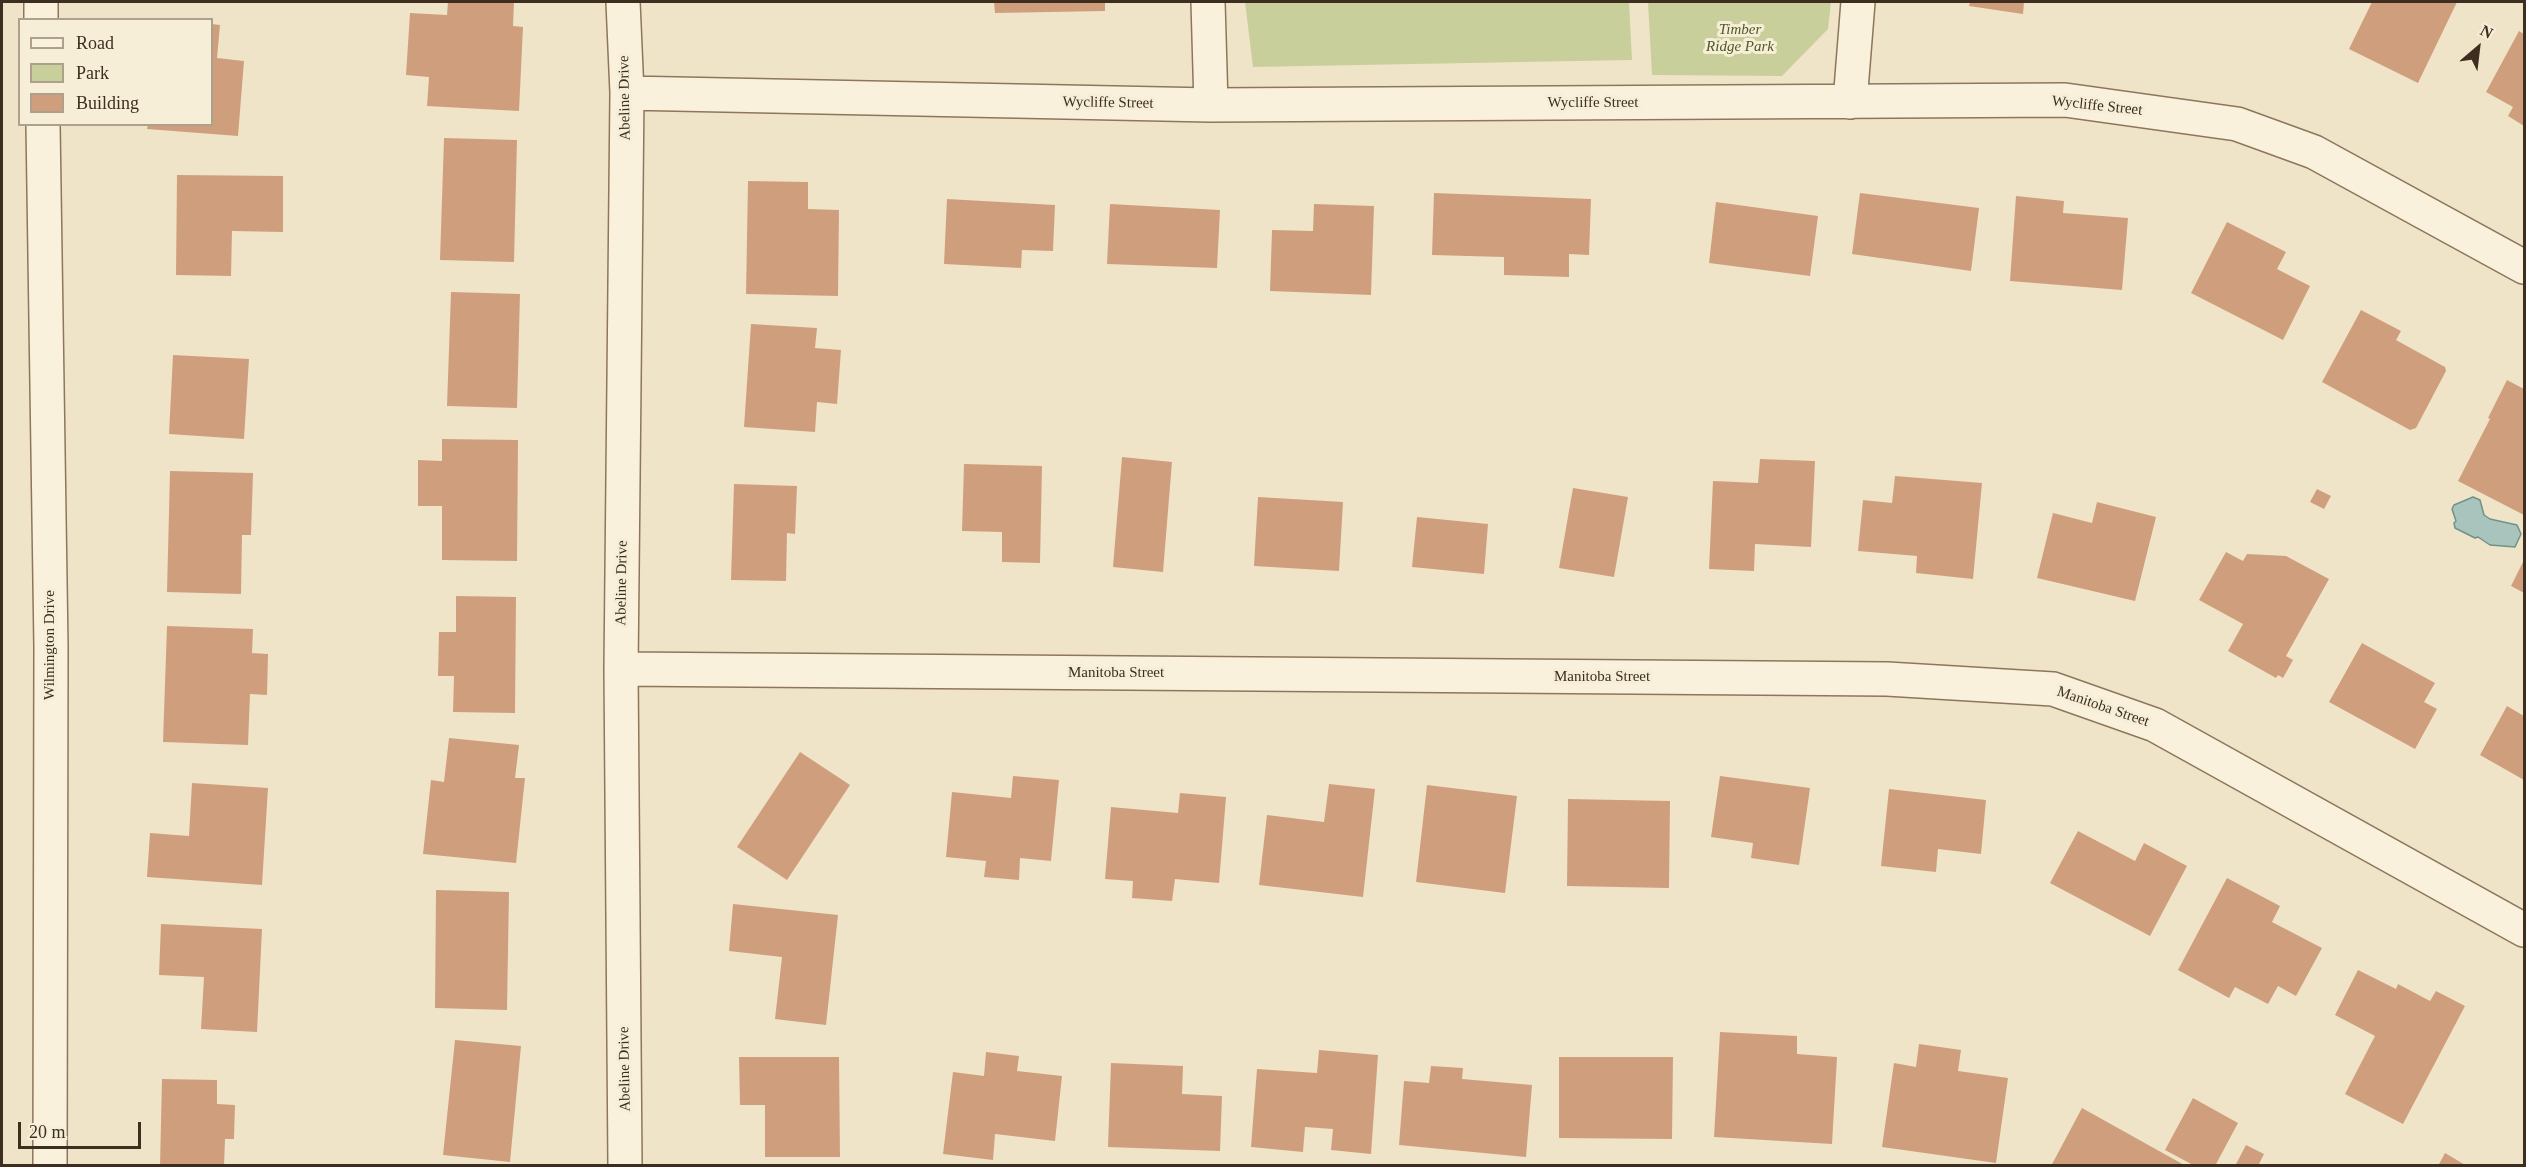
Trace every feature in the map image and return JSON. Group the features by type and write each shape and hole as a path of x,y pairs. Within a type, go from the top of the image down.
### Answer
{"street":[{"path":"41,2 41,18"},
{"name":"Abeline Drive","path":"623,2 627,93 621,669 626,1166"},
{"path":"1209,2 1211,105"},
{"path":"1850,102 1858,2"},
{"name":"Wycliffe Street","path":"627,93 1211,105 2065,99 2237,124 2314,152 2524,267"},
{"name":"Wilmington Drive","path":"43,126 51,647 50,1166"},
{"name":"Manitoba Street","path":"621,669 1887,679 2053,689 2155,725 2524,930"}],"green space":[{"path":"1245,2 1629,2 1632,60 1253,67"},
{"name":"Timber Ridge Park","path":"1648,2 1831,2 1828,29 1782,76 1652,75"}],"water":[{"path":"2473,497 2480,500 2484,515 2490,519 2517,525 2521,534 2515,547 2490,545 2478,537 2475,538 2455,528 2456,521 2452,509 2454,505"}],"building":[{"path":"448,2 514,2 513,26 523,27 519,111 427,106 429,77 406,75 410,13 447,15"},
{"path":"994,2 1105,2 1105,11 995,13"},
{"path":"1970,2 2024,2 2023,14 1969,6"},
{"path":"2372,2 2457,2 2418,83 2349,49"},
{"path":"213,24 220,25 217,58 244,61 238,136 147,129 148,126 213,126"},
{"path":"2519,31 2524,34 2524,126 2508,116 2513,107 2486,92"},
{"path":"444,138 517,140 514,262 440,260"},
{"path":"177,175 283,176 283,232 232,231 231,276 176,275"},
{"path":"748,181 808,182 808,209 839,210 838,296 746,294"},
{"path":"1434,193 1591,199 1589,255 1569,254 1569,277 1504,275 1504,257 1432,255"},
{"path":"1860,193 1979,208 1971,271 1852,254"},
{"path":"2016,196 2064,201 2063,213 2128,218 2122,290 2010,281"},
{"path":"947,199 1055,205 1053,251 1022,250 1021,268 944,264"},
{"path":"1716,202 1818,216 1810,276 1709,263"},
{"path":"1110,204 1220,210 1217,268 1107,264"},
{"path":"1314,204 1374,206 1371,295 1270,291 1272,230 1313,231"},
{"path":"2227,222 2286,252 2277,269 2310,286 2283,340 2191,293"},
{"path":"451,292 520,294 517,408 447,406"},
{"path":"2361,310 2401,331 2396,340 2445,367 2446,371 2416,428 2410,430 2322,382"},
{"path":"751,324 817,328 815,348 841,350 837,404 817,402 815,432 744,427"},
{"path":"173,355 249,359 244,439 169,434"},
{"path":"2507,380 2524,389 2524,515 2458,481"},
{"path":"442,439 518,440 517,561 442,560 442,506 418,506 418,460 442,461"},
{"path":"1122,457 1172,462 1163,572 1113,567"},
{"path":"1760,459 1815,461 1811,547 1755,544 1754,571 1709,569 1713,481 1758,483"},
{"path":"964,464 1042,466 1040,563 1002,562 1002,532 962,531"},
{"path":"170,471 253,473 251,535 242,535 241,594 167,592"},
{"path":"1895,476 1982,483 1973,579 1916,573 1917,556 1858,551 1863,500 1892,503"},
{"path":"734,484 797,486 795,534 787,533 786,581 731,580"},
{"path":"1573,488 1628,497 1614,577 1559,568"},
{"path":"2317,489 2331,496 2324,509 2310,502"},
{"path":"1258,497 1343,502 1339,571 1254,566"},
{"path":"2097,502 2156,517 2135,601 2037,578 2053,513 2092,523"},
{"path":"1417,517 1488,524 1484,574 1412,567"},
{"path":"2226,552 2243,561 2247,554 2286,556 2329,579 2286,656 2293,660 2283,678 2278,675 2276,678 2228,651 2243,624 2199,600"},
{"path":"2524,560 2524,593 2511,586"},
{"path":"456,596 516,597 515,713 453,712 454,676 438,676 439,632 456,632"},
{"path":"167,626 253,629 252,653 268,654 267,695 250,694 248,745 163,742"},
{"path":"2362,643 2435,683 2424,702 2437,709 2415,749 2329,702"},
{"path":"2507,706 2524,716 2524,780 2480,755"},
{"path":"449,738 519,745 515,778 525,778 516,863 423,854 431,780 444,782"},
{"path":"800,752 850,785 787,880 737,847"},
{"path":"1013,776 1059,780 1051,861 1020,858 1019,880 984,877 986,861 946,857 952,792 1011,798"},
{"path":"1720,776 1810,788 1799,865 1751,858 1753,843 1711,837"},
{"path":"192,783 268,788 262,885 147,877 150,833 189,836"},
{"path":"1329,784 1375,789 1363,897 1259,885 1267,815 1324,822"},
{"path":"1427,785 1517,796 1505,893 1416,882"},
{"path":"1889,789 1986,800 1981,854 1938,849 1936,872 1881,866"},
{"path":"1180,793 1226,797 1219,883 1175,879 1172,901 1132,898 1133,881 1105,879 1111,807 1178,813"},
{"path":"1568,799 1670,801 1669,888 1567,886"},
{"path":"2078,831 2135,861 2144,843 2187,866 2150,936 2050,883"},
{"path":"2227,878 2280,906 2272,922 2322,948 2296,996 2278,986 2268,1004 2235,987 2229,998 2178,970"},
{"path":"436,890 509,892 507,1010 435,1008"},
{"path":"733,904 838,915 826,1025 775,1019 782,957 729,951"},
{"path":"161,924 262,929 257,1032 201,1029 204,977 159,975"},
{"path":"2358,970 2396,989 2398,984 2430,1001 2436,991 2465,1006 2403,1124 2345,1094 2375,1036 2335,1015"},
{"path":"1720,1032 1797,1036 1797,1054 1837,1057 1832,1144 1714,1137"},
{"path":"455,1040 521,1046 510,1162 443,1155"},
{"path":"1919,1044 1961,1050 1958,1071 2008,1078 1996,1163 1882,1147 1894,1063 1916,1067"},
{"path":"1319,1050 1378,1055 1371,1154 1331,1150 1333,1129 1305,1127 1303,1152 1251,1147 1257,1069 1317,1073"},
{"path":"986,1052 1019,1056 1017,1071 1062,1076 1055,1141 995,1134 993,1160 943,1154 953,1072 984,1076"},
{"path":"739,1057 839,1057 840,1157 765,1157 765,1105 740,1105"},
{"path":"1559,1057 1673,1057 1672,1139 1559,1138"},
{"path":"1111,1063 1183,1066 1182,1094 1222,1096 1220,1151 1108,1147"},
{"path":"1431,1066 1463,1068 1462,1079 1532,1085 1526,1157 1399,1145 1404,1081 1429,1083"},
{"path":"162,1079 217,1080 217,1104 235,1105 234,1139 225,1139 224,1166 160,1166"},
{"path":"2193,1098 2238,1123 2215,1166 2195,1166 2165,1150"},
{"path":"2082,1108 2186,1166 2051,1166"},
{"path":"2246,1145 2264,1154 2258,1166 2235,1166"},
{"path":"2445,1153 2467,1166 2438,1166"}]}
